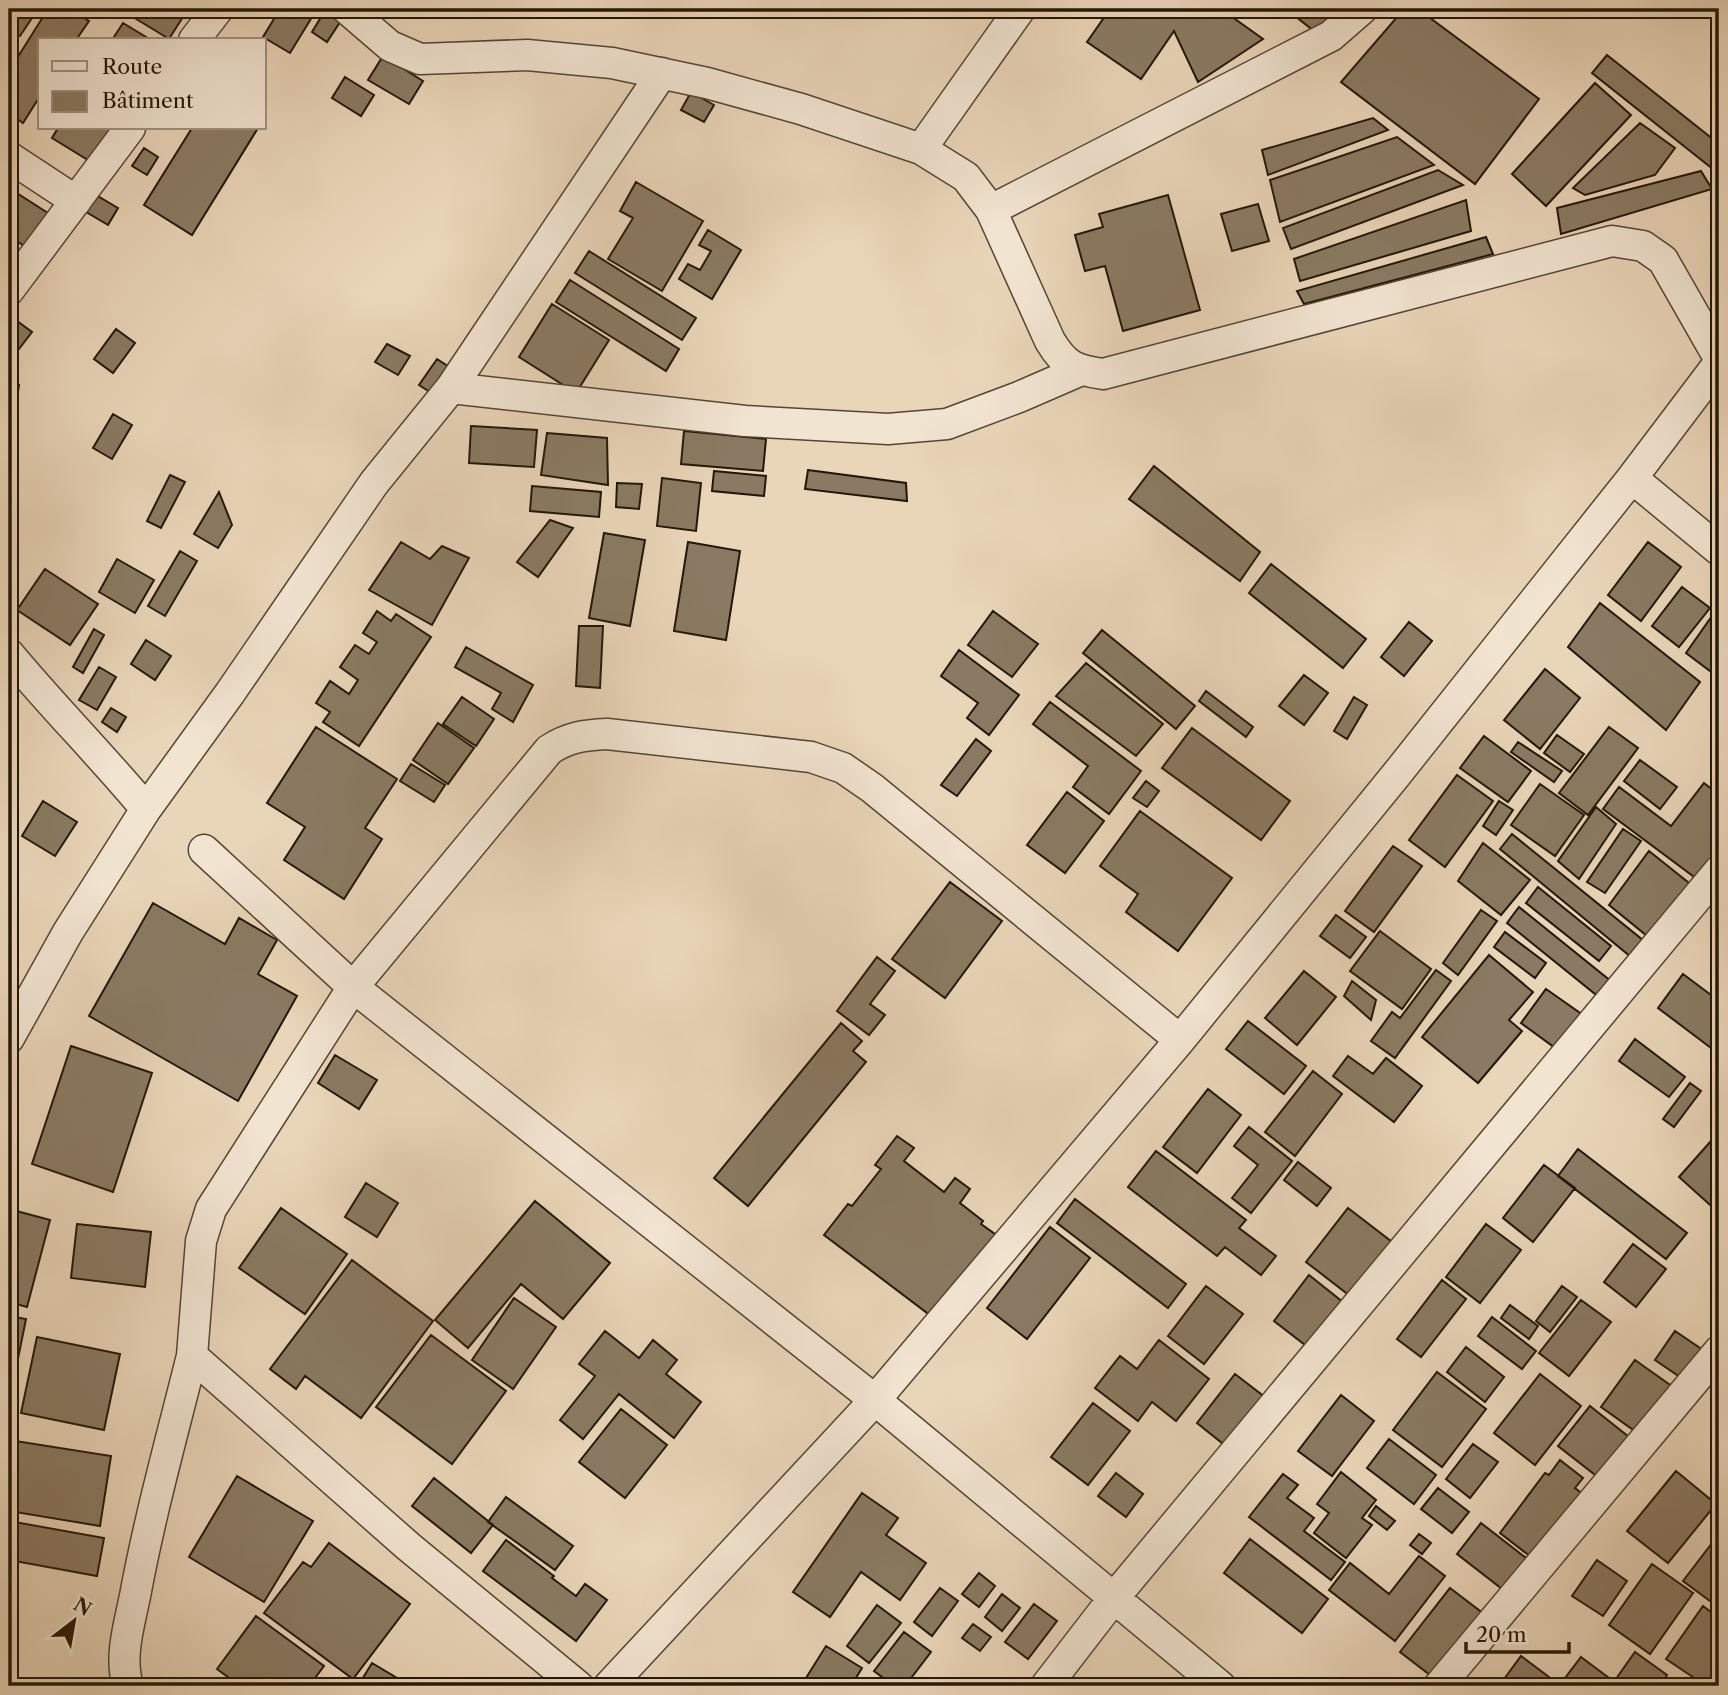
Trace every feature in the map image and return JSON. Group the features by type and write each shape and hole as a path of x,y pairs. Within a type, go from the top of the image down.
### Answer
{"street":[{"path":"196,38 218,9"},
{"path":"347,9 390,46 420,59 527,55 612,63 707,83 801,109 921,149 966,177 991,210 1049,341 1060,359 1079,370 1103,374 1612,241 1643,246 1663,260 1719,361 1632,478 1180,1041 875,1400 609,1686"},
{"path":"921,149 1020,9"},
{"path":"991,210 1331,36 1362,9"},
{"path":"9,1038 68,932 146,809 230,693 374,483 450,388 662,74"},
{"path":"9,290 129,130"},
{"path":"9,157 76,201"},
{"path":"450,388 745,421 888,429 947,424 1019,397 1079,370"},
{"path":"1632,478 1719,550"},
{"path":"9,654 146,809"},
{"path":"128,1686 124,1652 142,1558 192,1356 201,1241 211,1209 353,987 549,750 563,741 580,736 607,734 811,757 843,768 883,797 1180,1041"},
{"path":"204,850 353,987 875,1400 1220,1686"},
{"path":"1046,1686 1113,1599 1719,871"},
{"path":"1439,1686 1719,1351"},
{"path":"192,1356 409,1547 578,1686"}],"building":[{"path":"9,9 38,9 20,36 9,29"},
{"path":"48,9 70,9 89,21 77,38 38,38 38,99 23,123 9,113 9,71"},
{"path":"131,9 188,9 170,38 128,14"},
{"path":"280,9 317,9 290,53 263,37"},
{"path":"326,9 342,19 327,42 312,32"},
{"path":"1110,9 1221,9 1263,39 1198,82 1174,31 1141,79 1087,42"},
{"path":"1301,9 1340,9 1319,35 1295,16"},
{"path":"1404,9 1418,9 1539,99 1475,184 1341,82"},
{"path":"123,23 148,38 113,38"},
{"path":"1607,55 1719,144 1719,174 1592,73"},
{"path":"383,56 423,81 409,104 368,80"},
{"path":"345,77 374,95 361,116 332,98"},
{"path":"1595,83 1631,115 1546,206 1512,174"},
{"path":"691,92 714,105 704,122 681,110"},
{"path":"1373,118 1388,130 1268,175 1262,150"},
{"path":"1640,123 1675,148 1655,175 1585,195 1573,188"},
{"path":"57,130 111,130 91,162 52,138"},
{"path":"191,130 257,130 192,235 144,205"},
{"path":"1397,137 1434,165 1280,222 1270,180"},
{"path":"144,148 158,157 147,175 132,166"},
{"path":"1438,170 1463,185 1291,249 1283,228"},
{"path":"1701,171 1712,189 1561,234 1557,208"},
{"path":"636,182 703,221 662,291 608,259 633,218 620,211"},
{"path":"9,188 51,215 29,249 9,236"},
{"path":"96,195 118,208 108,225 86,212"},
{"path":"1168,195 1200,310 1123,331 1105,266 1085,271 1075,235 1103,227 1099,214"},
{"path":"1466,200 1471,231 1300,281 1294,259"},
{"path":"1258,204 1269,241 1232,251 1221,214"},
{"path":"708,230 741,250 712,299 679,279 688,264 700,270 711,251 699,245"},
{"path":"1486,237 1493,254 1304,304 1297,291"},
{"path":"589,251 696,318 682,340 575,273"},
{"path":"570,280 679,349 666,371 556,302"},
{"path":"552,304 609,340 576,393 519,357"},
{"path":"9,315 32,332 19,349 9,342"},
{"path":"116,329 135,343 113,373 94,359"},
{"path":"387,344 410,356 398,375 375,362"},
{"path":"437,359 457,372 439,398 419,385"},
{"path":"9,384 19,385 14,420 9,420"},
{"path":"113,414 132,425 112,459 93,448"},
{"path":"471,426 537,430 534,467 469,463"},
{"path":"684,431 766,439 763,471 681,464"},
{"path":"547,433 607,438 608,485 541,475"},
{"path":"1154,466 1260,552 1240,581 1129,499"},
{"path":"808,470 906,483 907,501 805,489"},
{"path":"714,471 766,476 764,496 712,491"},
{"path":"170,475 185,482 161,528 147,521"},
{"path":"662,478 701,483 696,531 657,526"},
{"path":"617,483 642,484 639,509 616,507"},
{"path":"532,486 601,492 599,517 530,511"},
{"path":"219,492 232,525 218,548 194,534"},
{"path":"550,520 573,528 538,577 517,562"},
{"path":"604,533 645,540 630,626 589,618"},
{"path":"401,542 430,559 442,546 469,558 432,625 369,590"},
{"path":"688,542 740,551 726,640 674,631"},
{"path":"1648,542 1681,567 1641,621 1608,595"},
{"path":"180,551 197,561 165,616 148,606"},
{"path":"117,559 154,580 135,613 99,592"},
{"path":"1271,564 1366,639 1343,668 1249,593"},
{"path":"45,569 98,604 70,645 17,610"},
{"path":"1682,587 1710,608 1679,647 1652,626"},
{"path":"1600,603 1700,682 1666,730 1568,647"},
{"path":"1719,606 1719,658 1710,671 1686,653"},
{"path":"377,611 391,621 396,614 431,637 359,746 323,722 330,712 316,703 330,681 349,694 358,680 340,667 355,645 369,654 377,642 363,633"},
{"path":"993,611 1038,644 1012,677 968,645"},
{"path":"1409,622 1432,641 1404,676 1381,657"},
{"path":"579,626 603,626 600,688 576,686"},
{"path":"94,629 104,635 83,673 73,667"},
{"path":"1102,630 1195,706 1176,729 1083,653"},
{"path":"146,640 171,656 155,680 131,664"},
{"path":"466,647 533,685 513,722 492,709 501,693 455,667"},
{"path":"959,650 1019,695 989,735 967,718 978,703 941,676"},
{"path":"1086,663 1163,724 1136,756 1056,696"},
{"path":"99,667 116,677 97,710 79,700"},
{"path":"1545,669 1580,698 1540,749 1504,720"},
{"path":"1304,675 1328,693 1304,725 1279,706"},
{"path":"1206,691 1253,727 1246,737 1199,701"},
{"path":"462,697 494,719 476,746 443,724"},
{"path":"1354,697 1367,705 1347,739 1334,731"},
{"path":"1050,702 1141,771 1109,814 1073,787 1088,766 1033,724"},
{"path":"111,708 126,717 117,732 102,722"},
{"path":"438,723 474,748 448,784 413,760"},
{"path":"316,727 397,779 365,828 382,839 344,899 284,860 305,827 267,803"},
{"path":"1609,727 1638,748 1588,815 1559,793"},
{"path":"1192,728 1290,801 1261,840 1162,768"},
{"path":"1557,735 1584,754 1570,772 1544,753"},
{"path":"1484,736 1531,771 1508,802 1460,768"},
{"path":"976,739 991,751 957,796 941,785"},
{"path":"1518,742 1562,771 1554,782 1511,752"},
{"path":"1640,760 1677,787 1660,809 1624,781"},
{"path":"411,764 445,785 434,802 400,781"},
{"path":"1457,775 1493,801 1445,867 1409,840"},
{"path":"1146,781 1159,791 1147,807 1133,798"},
{"path":"1704,783 1719,795 1719,858 1701,882 1603,809 1619,787 1671,826"},
{"path":"1540,784 1584,815 1555,856 1511,825"},
{"path":"1067,792 1104,821 1065,873 1027,845"},
{"path":"43,801 77,822 55,856 22,836"},
{"path":"1499,801 1513,810 1496,835 1483,826"},
{"path":"1596,807 1616,824 1579,879 1558,861"},
{"path":"1140,811 1232,878 1178,951 1126,912 1138,894 1100,866"},
{"path":"1623,829 1641,841 1605,893 1587,882"},
{"path":"1512,834 1644,941 1631,957 1500,849"},
{"path":"1483,843 1530,880 1501,915 1458,881"},
{"path":"1393,846 1422,866 1374,932 1345,911"},
{"path":"1649,851 1699,891 1657,944 1609,905"},
{"path":"950,882 1002,921 945,998 892,959"},
{"path":"1538,887 1611,946 1599,961 1526,903"},
{"path":"153,903 225,944 239,918 277,940 258,974 297,996 238,1101 89,1016"},
{"path":"1519,907 1612,982 1600,998 1507,923"},
{"path":"1481,910 1497,921 1458,975 1443,963"},
{"path":"1336,915 1366,937 1350,958 1320,936"},
{"path":"1380,931 1431,969 1402,1009 1350,971"},
{"path":"1505,932 1546,963 1535,978 1494,947"},
{"path":"1489,955 1533,992 1509,1020 1522,1031 1478,1083 1422,1037"},
{"path":"877,957 895,971 870,1004 885,1015 869,1035 837,1011"},
{"path":"1436,970 1451,981 1395,1058 1371,1041 1392,1012 1400,1018"},
{"path":"1304,971 1336,997 1297,1045 1265,1018"},
{"path":"1683,974 1719,1001 1719,1054 1658,1008"},
{"path":"1352,981 1376,1000 1371,1020 1344,996"},
{"path":"1546,989 1583,1015 1558,1050 1521,1023"},
{"path":"1248,1021 1306,1066 1284,1094 1226,1049"},
{"path":"841,1023 862,1041 853,1051 866,1062 748,1206 714,1178"},
{"path":"1635,1039 1685,1077 1669,1097 1619,1061"},
{"path":"71,1046 152,1073 113,1192 32,1164"},
{"path":"335,1055 377,1080 359,1109 318,1083"},
{"path":"1348,1056 1373,1074 1386,1058 1422,1086 1394,1122 1333,1076"},
{"path":"1313,1071 1342,1094 1295,1156 1265,1132"},
{"path":"1690,1083 1701,1091 1674,1127 1663,1119"},
{"path":"1208,1089 1241,1115 1197,1173 1163,1147"},
{"path":"1249,1127 1292,1161 1251,1213 1232,1198 1258,1165 1234,1146"},
{"path":"1719,1132 1719,1213 1679,1177"},
{"path":"897,1136 914,1148 904,1161 944,1192 955,1178 970,1189 960,1203 983,1221 981,1224 1002,1239 939,1322 824,1235 848,1204 852,1206 881,1169 875,1165"},
{"path":"1578,1149 1687,1233 1666,1259 1558,1176"},
{"path":"1156,1151 1246,1220 1239,1228 1276,1256 1261,1275 1225,1247 1217,1256 1128,1187"},
{"path":"1298,1162 1331,1188 1317,1206 1284,1180"},
{"path":"1544,1165 1575,1188 1533,1242 1503,1218"},
{"path":"366,1183 398,1203 377,1237 345,1217"},
{"path":"1075,1199 1186,1284 1168,1308 1057,1223"},
{"path":"535,1201 610,1263 563,1319 521,1284 468,1348 435,1320"},
{"path":"281,1208 347,1254 305,1314 239,1268"},
{"path":"1348,1208 1396,1245 1354,1299 1306,1262"},
{"path":"9,1209 50,1220 27,1307 9,1302"},
{"path":"77,1224 151,1232 145,1287 71,1278"},
{"path":"1486,1224 1521,1250 1480,1303 1446,1277"},
{"path":"1050,1227 1090,1258 1027,1339 987,1308"},
{"path":"1633,1244 1666,1269 1636,1307 1604,1282"},
{"path":"352,1260 433,1321 361,1418 305,1376 296,1389 270,1369"},
{"path":"1309,1275 1344,1303 1309,1348 1274,1321"},
{"path":"1442,1280 1466,1299 1421,1357 1397,1339"},
{"path":"1206,1286 1243,1314 1204,1364 1168,1336"},
{"path":"1562,1286 1577,1297 1550,1332 1536,1321"},
{"path":"514,1298 556,1327 513,1389 472,1360"},
{"path":"1581,1300 1611,1322 1569,1376 1539,1353"},
{"path":"1510,1305 1538,1326 1529,1339 1501,1318"},
{"path":"9,1316 26,1319 9,1403"},
{"path":"1492,1317 1536,1351 1522,1369 1478,1336"},
{"path":"605,1331 639,1358 653,1340 677,1360 666,1374 701,1402 674,1438 619,1394 583,1439 560,1420 595,1376 579,1364"},
{"path":"1675,1331 1703,1350 1683,1379 1655,1360"},
{"path":"431,1335 506,1391 452,1464 376,1407"},
{"path":"37,1337 120,1354 104,1430 21,1413"},
{"path":"1159,1340 1209,1379 1176,1421 1152,1402 1138,1421 1095,1388 1120,1356 1137,1369"},
{"path":"1466,1347 1504,1377 1485,1402 1447,1372"},
{"path":"1635,1360 1673,1387 1639,1434 1601,1407"},
{"path":"1437,1372 1486,1409 1442,1467 1393,1430"},
{"path":"1235,1374 1270,1401 1232,1451 1197,1423"},
{"path":"1540,1374 1581,1406 1535,1465 1494,1433"},
{"path":"1341,1395 1374,1421 1332,1476 1298,1451"},
{"path":"1093,1403 1130,1431 1088,1485 1051,1457"},
{"path":"1590,1406 1634,1441 1603,1481 1558,1446"},
{"path":"621,1409 667,1445 625,1498 579,1462"},
{"path":"1389,1439 1436,1475 1414,1504 1367,1468"},
{"path":"9,1440 111,1456 100,1526 9,1511"},
{"path":"1473,1444 1498,1462 1470,1498 1446,1479"},
{"path":"1560,1460 1583,1478 1575,1488 1588,1498 1531,1557 1500,1533 1545,1473 1549,1475"},
{"path":"1676,1471 1716,1504 1668,1563 1627,1531"},
{"path":"1341,1472 1376,1500 1362,1518 1372,1525 1346,1558 1314,1533 1329,1513 1317,1504"},
{"path":"1116,1473 1143,1494 1126,1517 1098,1496"},
{"path":"1283,1474 1298,1485 1287,1498 1314,1518 1304,1531 1345,1562 1331,1580 1249,1517"},
{"path":"237,1476 313,1521 264,1602 189,1557"},
{"path":"434,1478 493,1525 471,1553 412,1506"},
{"path":"1438,1488 1469,1512 1452,1533 1421,1509"},
{"path":"862,1493 898,1518 886,1535 926,1563 900,1600 861,1572 830,1617 793,1592"},
{"path":"506,1497 573,1546 555,1570 488,1522"},
{"path":"1376,1506 1395,1521 1387,1530 1369,1516"},
{"path":"9,1521 104,1538 97,1576 9,1560"},
{"path":"1481,1523 1530,1561 1506,1592 1457,1554"},
{"path":"1419,1534 1431,1543 1422,1554 1410,1545"},
{"path":"1719,1534 1719,1605 1718,1607 1683,1581"},
{"path":"1250,1539 1328,1599 1302,1633 1224,1573"},
{"path":"506,1540 576,1596 585,1584 607,1600 576,1641 483,1571"},
{"path":"329,1543 410,1604 353,1679 264,1613 303,1562 311,1567"},
{"path":"1419,1556 1445,1576 1395,1641 1329,1590 1350,1563 1389,1594"},
{"path":"1597,1560 1627,1581 1603,1616 1572,1596"},
{"path":"1652,1564 1693,1593 1650,1654 1609,1625"},
{"path":"979,1573 995,1586 979,1607 962,1594"},
{"path":"940,1588 958,1601 932,1636 914,1622"},
{"path":"1450,1588 1484,1614 1434,1678 1400,1652"},
{"path":"1002,1594 1020,1608 1002,1631 985,1617"},
{"path":"1034,1604 1057,1621 1028,1659 1005,1642"},
{"path":"877,1605 901,1623 869,1663 847,1646"},
{"path":"1703,1606 1719,1618 1719,1647 1715,1653 1719,1656 1719,1668 1706,1686 1666,1659"},
{"path":"256,1616 324,1666 309,1686 240,1686 217,1669"},
{"path":"973,1624 991,1637 980,1651 962,1638"},
{"path":"904,1632 931,1652 905,1686 894,1686 874,1671"},
{"path":"826,1646 862,1668 851,1686 801,1686"},
{"path":"1635,1652 1667,1675 1660,1686 1611,1686"},
{"path":"1521,1656 1557,1683 1554,1686 1499,1686"},
{"path":"1581,1657 1613,1681 1609,1686 1559,1686"},
{"path":"372,1663 407,1684 406,1686 358,1686"}]}
